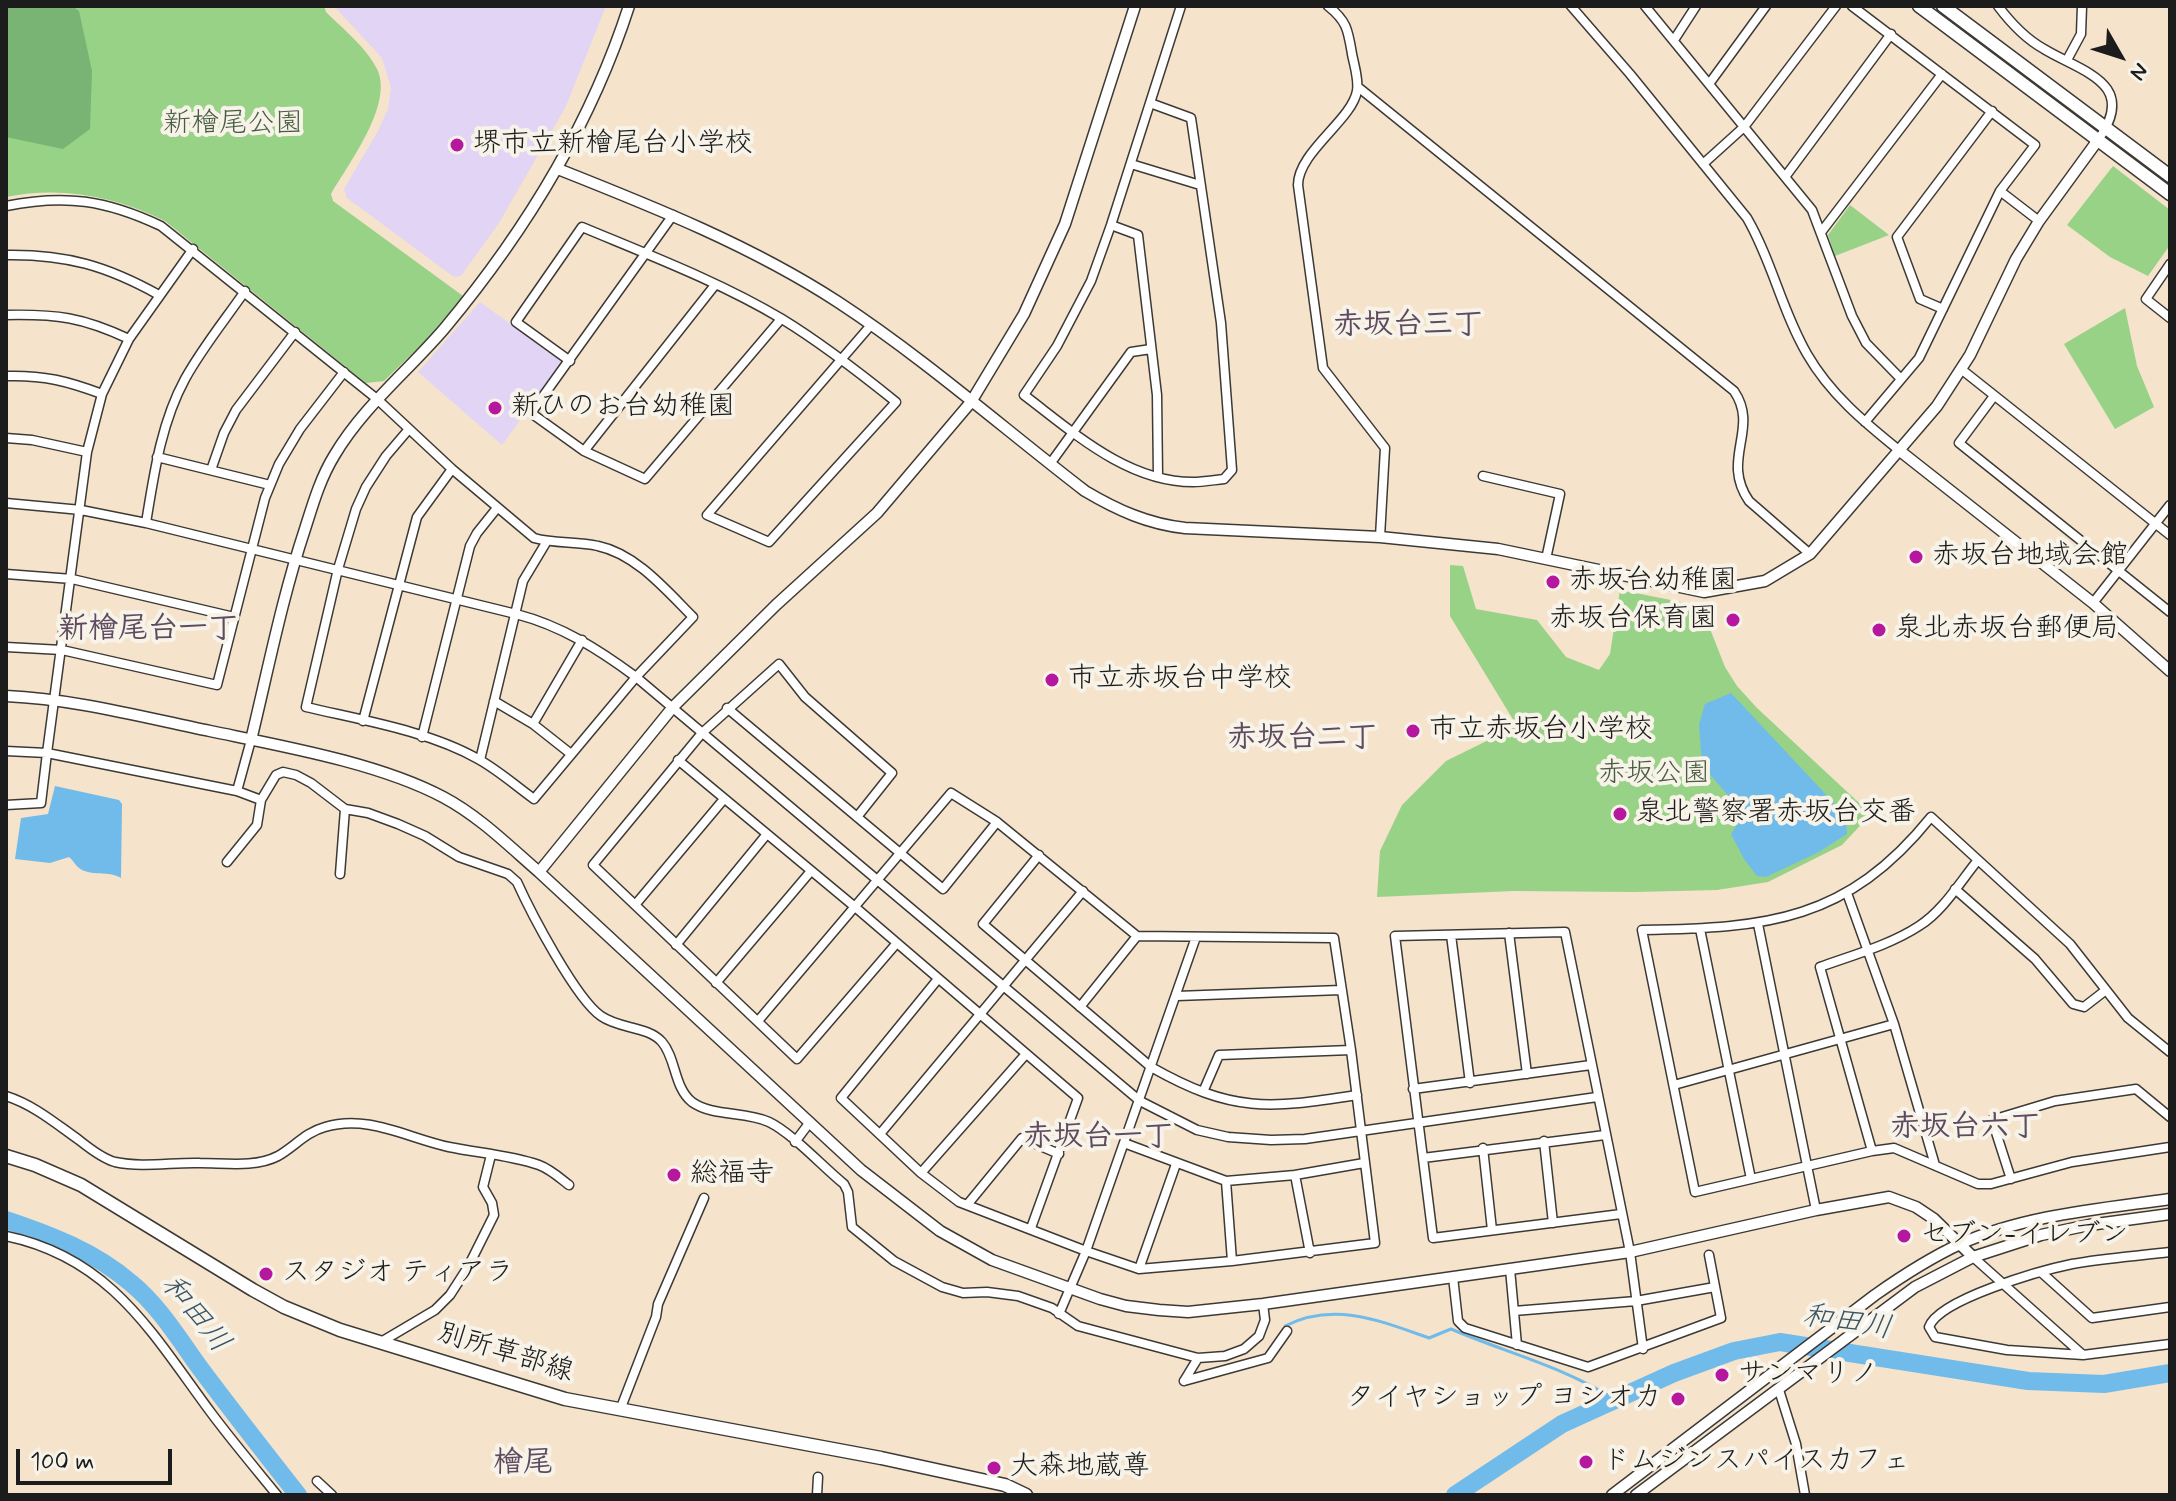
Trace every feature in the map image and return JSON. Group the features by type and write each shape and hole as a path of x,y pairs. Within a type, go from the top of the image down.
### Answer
{"main road":[{"path":"1919,6 2170,194"},
{"path":"1943,6 2170,176"},
{"name":"別所草部線","path":"6,1156 81,1185 284,1307 340,1330 565,1399 881,1458 1005,1485 1026,1495"}],"street":[{"path":"237,791 295,558 321,480 360,416 432,342 482,282 558,169 592,103 629,6"},
{"path":"539,872 673,707 776,605 877,513 971,402 1024,314 1065,224 1135,6"},
{"path":"1150,103 1191,118 1221,323 1232,470 1224,479 1191,482 1132,469 1073,432 1024,395 1078,310 1111,225 1181,6"},
{"path":"1328,6 1344,19 1358,87 1350,104 1301,169 1298,185 1323,368 1383,441 1385,448 1380,537"},
{"path":"1571,6 1747,218 1761,243 1805,352 1848,408 2093,603 2170,671"},
{"path":"1645,6 1812,210 1852,316 1866,343 1901,379"},
{"path":"1674,40 1696,6"},
{"path":"1709,84 1766,6"},
{"path":"1703,164 1744,127 1836,6"},
{"path":"1852,6 2035,145 2000,191 1919,358 1865,422"},
{"path":"558,169 673,215 805,282 913,355 1085,491 1108,505 1157,525 1219,531 1380,537 1498,549 1704,592 1765,581 1810,554 1900,451 1937,406 1961,369 2016,259 2039,221 2106,129 2113,112 2107,91 2096,76 2043,49 1998,6"},
{"path":"2067,60 2081,34 2082,6"},
{"path":"1785,177 1891,34"},
{"path":"1822,231 1942,74"},
{"path":"1358,87 1734,391 1745,410 1736,465 1743,492 1749,501 1810,554"},
{"path":"1943,309 1920,299 1897,237 1992,111"},
{"path":"1131,164 1200,185"},
{"path":"2000,191 2039,221"},
{"path":"6,206 60,198 91,201 131,212 161,226 377,399 452,469 534,538 596,545 616,551 642,570 693,617 636,677 534,799 480,760 455,748 306,707 338,569 356,509 386,456 409,429"},
{"path":"673,215 531,413 584,451 645,479 781,319"},
{"path":"1111,225 1138,235 1157,395 1158,476"},
{"path":"570,361 516,322 582,227 715,285 781,319 842,359 896,402 769,542 707,515 842,359 871,325"},
{"path":"6,805 41,803 87,452 102,394 129,339 193,249"},
{"path":"6,255 65,258 95,265 123,275 159,295"},
{"path":"2170,264 2146,299 2170,318"},
{"path":"584,451 715,285"},
{"path":"146,523 157,457 170,413 185,379 245,291"},
{"path":"6,315 67,316 97,324 129,339"},
{"path":"211,470 236,410 295,332"},
{"path":"1050,464 1131,352 1151,349"},
{"path":"1961,369 2170,535"},
{"path":"6,647 62,650 217,685 270,485 300,429 344,372"},
{"path":"6,376 34,375 60,379 102,394"},
{"path":"1994,396 1959,443 2170,612"},
{"path":"6,438 32,440 87,452"},
{"path":"157,457 270,485"},
{"path":"363,721 417,517 452,469"},
{"path":"1483,476 1560,494 1546,559"},
{"path":"6,503 81,510 295,558 540,620 582,640 673,707 1140,1101 1197,1130 1228,1137 1305,1139 1597,1097"},
{"path":"2093,603 2170,505"},
{"path":"422,737 470,546 497,508"},
{"path":"480,760 523,581 547,541"},
{"path":"6,574 72,579 234,617"},
{"path":"533,724 582,640"},
{"path":"857,817 892,773 805,697 779,664 702,733 593,865 797,1059 896,944"},
{"path":"6,696 56,699 251,740 400,778 445,798 485,825 539,872 899,1201 940,1231 992,1260 1071,1290 1126,1306 1159,1310 1188,1312 1263,1304 1630,1252 1816,1210 1889,1197 1916,1207 2083,1355"},
{"path":"494,701 533,724 571,754"},
{"path":"727,708 943,889 997,822"},
{"path":"6,751 47,753 237,791 261,800"},
{"path":"678,760 1078,1098 1031,1228"},
{"path":"227,862 257,825 261,800 276,775 283,772 311,783 345,809 368,813 398,824 459,857 508,874 517,882 583,998 599,1015 616,1025 654,1035 664,1044 685,1094 692,1102 704,1108 771,1123 795,1142 844,1184 848,1192 852,1227 894,1261 942,1287 963,1293 1018,1296 1052,1308 1078,1326 1198,1358 1225,1356 1244,1349 1259,1336 1265,1320 1263,1304"},
{"path":"758,1021 951,793 997,822 1137,936 1334,938 1375,1243 1310,1253 1139,1269 967,1205 921,1173 841,1098 938,979"},
{"path":"635,905 724,799"},
{"path":"340,874 345,809"},
{"path":"2170,1052 2128,1018 2070,944 1931,817 1890,863 1847,893 1806,911 1758,924 1642,930 1695,1192 1894,1148 1978,1184 1991,1184 2072,1162 2170,1147"},
{"path":"676,945 767,834"},
{"path":"1039,855 983,924 1151,1067 1227,1102 1260,1106 1292,1105 1357,1095"},
{"path":"1872,1151 1820,967 1919,926 1978,860"},
{"path":"716,983 811,871"},
{"path":"1955,889 2035,959 2078,1007 2084,1007 2106,990"},
{"path":"880,1134 1083,891"},
{"path":"1847,893 1894,1024 1935,1165"},
{"path":"1758,924 1816,1210"},
{"path":"1700,929 1751,1179"},
{"path":"1621,1214 1433,1238 1395,936 1565,932 1630,1252 1643,1349"},
{"path":"1509,933 1527,1074"},
{"path":"1451,935 1470,1083"},
{"path":"1080,1007 1137,936"},
{"path":"1059,1314 1086,1251 1196,937"},
{"path":"1177,996 1341,990"},
{"path":"1674,1085 1894,1024"},
{"path":"1203,1092 1219,1055 1351,1050"},
{"path":"921,1173 1026,1054"},
{"path":"1413,1089 1591,1065"},
{"path":"2011,1179 1992,1120 2055,1101 2136,1089 2170,1117"},
{"path":"6,1096 26,1103 89,1148 114,1161 168,1165 198,1162 223,1166 253,1162 277,1157 300,1139 324,1127 358,1122 388,1127 408,1137 450,1147 536,1164 569,1185"},
{"path":"795,1142 810,1122"},
{"path":"1423,1158 1605,1135"},
{"path":"967,1205 1022,1138 1059,1154"},
{"path":"1544,1141 1553,1223"},
{"path":"1124,1143 1226,1181 1295,1175 1364,1163"},
{"path":"1483,1148 1492,1230"},
{"path":"381,1342 435,1310 450,1295 468,1267 494,1215 492,1203 483,1187 491,1155"},
{"path":"1139,1269 1176,1164"},
{"path":"1295,1175 1310,1253"},
{"path":"1226,1181 1232,1261"},
{"path":"620,1410 656,1317 658,1304 704,1198"},
{"path":"1612,1495 1907,1273 1961,1244 2044,1218 2170,1199"},
{"path":"1636,1495 1915,1287 1973,1257 2041,1235 2170,1214"},
{"path":"6,1236 76,1263 137,1312 277,1495"},
{"path":"2170,1253 2070,1265 2003,1284 1960,1300 1932,1319 1929,1327 1935,1337 2007,1350 2083,1355 2170,1344"},
{"path":"1453,1277 1458,1321 1465,1328 1588,1367 1721,1318 1709,1255"},
{"path":"1510,1269 1517,1345"},
{"path":"2042,1273 2092,1318 2170,1307"},
{"path":"1514,1311 1636,1301 1715,1287"},
{"path":"1198,1358 1184,1381 1268,1358 1287,1331"},
{"path":"1779,1390 1796,1444 1805,1495"},
{"path":"817,1495 818,1477"},
{"path":"317,1481 332,1495"}],"shaded area":[{"name":"堺市立新檜尾台小学校","path":"334,6 606,6 566,106 499,223 461,276 454,277 347,198 344,189 378,131 388,109 391,88 382,58"},
{"name":"新ひのお台幼稚園","path":"480,302 560,360 561,364 502,445 418,372"}],"green space":[{"name":"新檜尾公園","path":"6,6 324,6 326,12 367,53 381,83 375,116 331,194 333,201 463,296 427,339 384,381 366,383 165,221 127,205 87,196 47,193 6,197"},
{"path":"6,6 72,6 79,11 92,71 90,129 63,149 6,137"},
{"path":"2113,166 2170,210 2170,245 2148,276 2110,257 2067,225"},
{"path":"1850,205 1889,235 1835,256 1828,235"},
{"path":"2125,308 2137,366 2154,407 2115,429 2064,344"},
{"name":"赤坂公園","path":"1450,565 1463,566 1476,609 1537,620 1566,657 1599,670 1610,654 1620,590 1701,606 1725,667 1737,686 1871,814 1842,845 1768,882 1717,890 1513,891 1377,897 1380,851 1402,805 1446,761 1517,726 1450,616"}],"water":[{"path":"1731,693 1846,816 1847,834 1819,852 1766,877 1757,876 1731,834 1744,814 1702,765 1699,724 1705,704"},
{"path":"55,786 119,800 122,804 121,878 84,871 69,857 50,863 15,859 21,818 48,814"}],"waterway":[{"name":"和田川","path":"6,1220 87,1253 141,1292 298,1495"},
{"path":"1285,1326 1303,1319 1339,1314 1375,1320 1429,1338 1451,1329 1554,1369 1614,1399"},
{"name":"和田川","path":"1455,1495 1562,1424 1674,1373 1734,1351 1780,1342 2028,1381 2104,1384 2170,1373"}],"place":[{"name":"堺市立新檜尾台小学校","path":"457,145"},
{"name":"新ひのお台幼稚園","path":"495,408"},
{"name":"赤坂台地域会館","path":"1916,557"},
{"name":"赤坂台幼稚園","path":"1553,582"},
{"name":"赤坂台保育園","path":"1733,620"},
{"name":"泉北赤坂台郵便局","path":"1879,630"},
{"name":"市立赤坂台中学校","path":"1052,680"},
{"name":"市立赤坂台小学校","path":"1413,731"},
{"name":"泉北警察署赤坂台交番","path":"1620,814"},
{"name":"総福寺","path":"674,1175"},
{"name":"セブン-イレブン","path":"1904,1236"},
{"name":"スタジオ ティアラ","path":"266,1274"},
{"name":"サンマリノ","path":"1722,1375"},
{"name":"タイヤショップ ヨシオカ","path":"1678,1399"},
{"name":"ドムジンスパイスカフェ","path":"1586,1462"},
{"name":"大森地蔵尊","path":"994,1468"}],"district":[{"name":"赤坂台三丁","path":"1408,327"},
{"name":"新檜尾台一丁","path":"148,631"},
{"name":"赤坂台二丁","path":"1302,740"},
{"name":"赤坂台六丁","path":"1965,1129"},
{"name":"赤坂台一丁","path":"1098,1139"},
{"name":"檜尾","path":"523,1465"}]}
